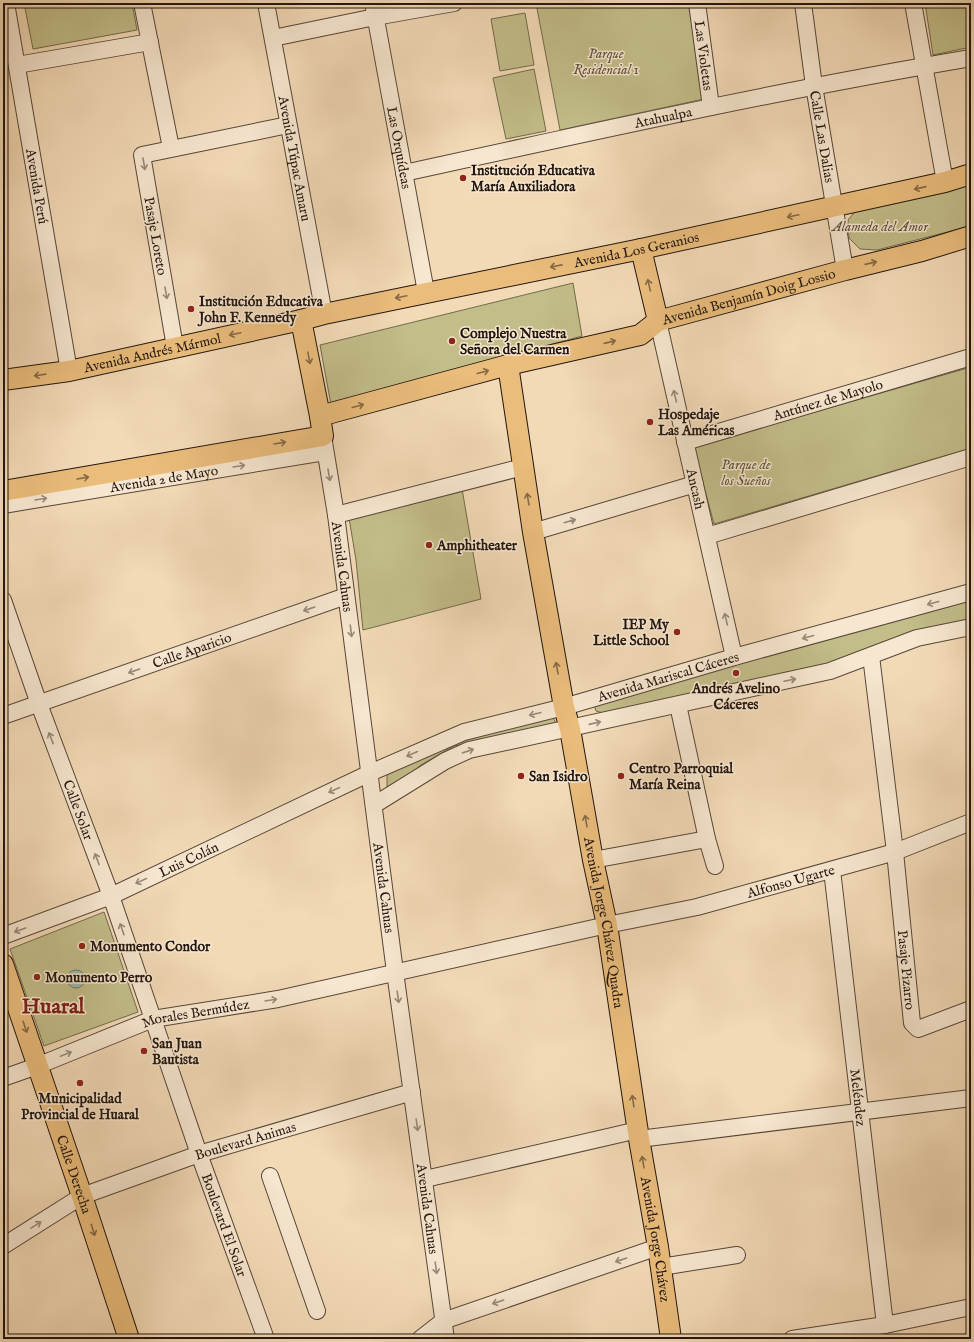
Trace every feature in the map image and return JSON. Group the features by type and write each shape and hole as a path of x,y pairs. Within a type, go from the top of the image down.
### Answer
{"main road":[{"name":"Avenida Los Geranios","path":"301,320 426,292 641,249 834,207 945,182 971,174"},
{"name":"Avenida Benjamín Doig Lossio","path":"320,416 508,365 640,335 658,321 845,270 922,252 971,236"},
{"path":"641,249 658,321"},
{"name":"Avenida Andrés Mármol","path":"3,380 69,370 301,320"},
{"path":"301,320 324,444"},
{"name":"Avenida Jorge Chávez Quadra","path":"508,365 522,467 533,532 564,706 570,729 593,860 607,925 638,1134"},
{"name":"Avenida 2 de Mayo","path":"3,491 324,444"},
{"name":"Calle Derecha","path":"3,964 129,1339"},
{"name":"Avenida Jorge Chávez","path":"638,1134 658,1247 670,1339"}],"street":[{"name":"Avenida Perú","path":"6,3 6,21 17,65 69,370"},
{"path":"142,3 171,148 288,125"},
{"name":"Avenida Túpac Amaru","path":"266,3 324,314"},
{"path":"273,38 374,10 454,3"},
{"name":"Las Violetas","path":"697,3 710,107"},
{"name":"Calle Las Dalias","path":"803,3 814,86 845,270"},
{"path":"913,3 923,66 945,182"},
{"name":"Las Orquídeas","path":"374,10 426,292"},
{"path":"17,65 150,42"},
{"name":"Atahualpa","path":"404,173 710,107 814,86 971,58"},
{"name":"Pasaje Loreto","path":"171,148 142,154 175,347"},
{"name":"Ancash","path":"658,321 734,657"},
{"name":"Antúnez de Mayolo","path":"685,442 971,357"},
{"name":"Avenida 2 de Mayo","path":"3,505 324,444"},
{"name":"Avenida Cahuas","path":"324,444 336,515 395,972 425,1179 446,1339"},
{"path":"707,536 971,457"},
{"path":"336,515 522,467"},
{"path":"533,532 695,484"},
{"name":"Avenida Mariscal Cáceres","path":"370,773 464,732 564,706 734,657 971,592"},
{"name":"Calle Aparicio","path":"3,716 346,596"},
{"name":"Calle Solar","path":"3,600 39,704 111,896 153,1019"},
{"path":"374,805 445,761 469,750 830,671 917,638 971,627"},
{"path":"871,656 895,852"},
{"path":"678,704 714,866"},
{"name":"Luis Colán","path":"3,936 111,896 370,773"},
{"name":"Alfonso Ugarte","path":"395,972 719,902 895,852 971,822"},
{"path":"593,860 707,839"},
{"name":"Pasaje Pizarro","path":"895,852 912,1023 918,1029 971,1009"},
{"name":"Meléndez","path":"832,870 885,1325"},
{"name":"Morales Bermúdez","path":"3,1078 38,1066 153,1019 278,999 395,972"},
{"name":"Boulevard El Solar","path":"153,1019 199,1154 266,1339"},
{"name":"Boulevard Animas","path":"3,1246 82,1196 199,1154 412,1092"},
{"path":"425,1179 638,1134 860,1112 971,1098"},
{"path":"270,1176 316,1311"},
{"path":"420,1339 443,1320 658,1247"},
{"path":"661,1267 737,1255"},
{"path":"792,1339 885,1325 971,1307"}],"green space":[{"path":"24,3 132,3 137,30 33,49"},
{"name":"Parque Residencial 1","path":"536,3 691,3 704,99 560,130"},
{"path":"925,3 971,3 971,47 933,55"},
{"path":"525,13 534,65 500,71 491,19"},
{"path":"534,69 546,131 506,139 493,78"},
{"name":"Alameda del Amor","path":"971,181 971,226 877,250 860,249 849,238 848,220 858,208"},
{"name":"Complejo Nuestra Señora del Carmen","path":"573,283 582,336 331,405 320,345"},
{"name":"Parque de los Sueños","path":"971,367 971,448 714,524 693,445 756,429"},
{"path":"461,483 481,599 363,630 356,560 348,512"},
{"path":"971,596 971,620 835,662 603,713 596,711 595,708 596,705"},
{"path":"553,718 555,725 454,746 421,765 387,792 387,772 457,739"},
{"path":"104,912 138,1012 44,1046 10,949"}],"shaded area":[{"path":"76,970 82,973 85,979 82,985 76,988 70,985 67,979 70,973"}],"place":[{"name":"Institución Educativa María Auxiliadora","path":"463,178"},
{"name":"Institución Educativa John F. Kennedy","path":"191,309"},
{"name":"Complejo Nuestra Señora del Carmen","path":"452,341"},
{"name":"Hospedaje Las Américas","path":"650,422"},
{"name":"Amphitheater","path":"429,545"},
{"name":"IEP My Little School","path":"677,632"},
{"name":"Andrés Avelino Cáceres","path":"736,673"},
{"name":"San Isidro","path":"521,776"},
{"name":"Centro Parroquial María Reina","path":"621,776"},
{"name":"Monumento Condor","path":"82,946"},
{"name":"Monumento Perro","path":"37,977"},
{"name":"San Juan Bautista","path":"144,1051"},
{"name":"Municipalidad Provincial de Huaral","path":"80,1083"}],"district":[{"name":"Huaral","path":"53,1005"}]}
